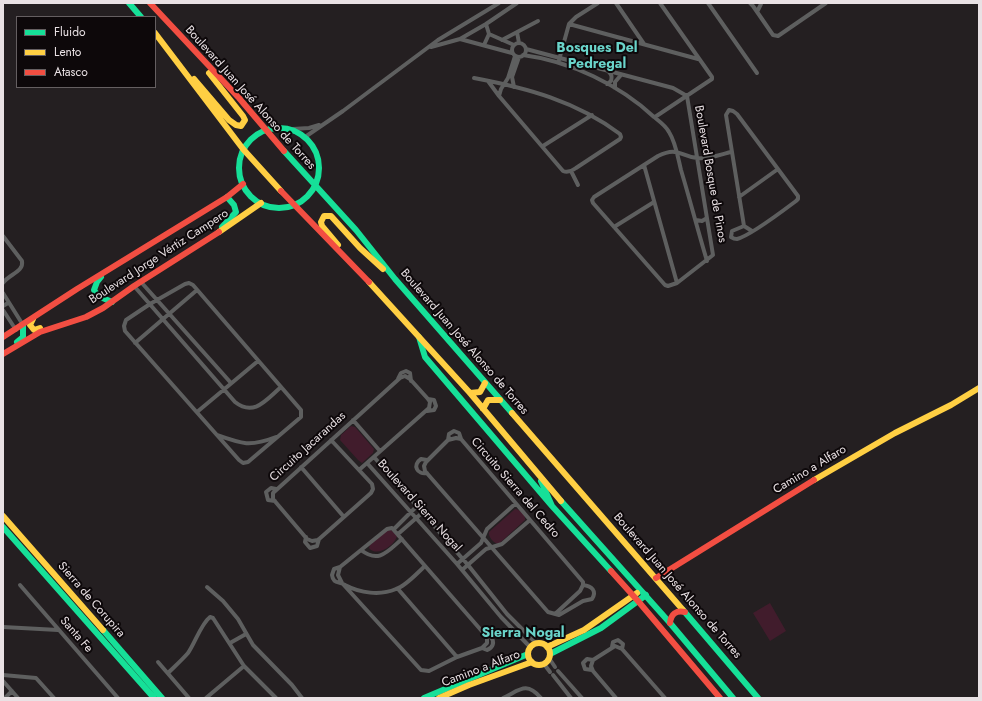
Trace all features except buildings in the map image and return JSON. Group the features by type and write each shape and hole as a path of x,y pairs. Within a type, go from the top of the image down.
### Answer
{"main road":[{"path":"129,3 140,16"},
{"name":"Boulevard Juan José Alonso de Torres","path":"150,3 239,98 265,130 288,153 356,230 395,279 656,578 758,698"},
{"path":"156,35 244,149 470,394 540,477 646,595 733,698"},
{"path":"176,62 205,90 230,120 236,125 242,124 245,120 243,116 202,65 192,49"},
{"path":"279,127 293,129 305,137 315,151 318,160 318,177 316,186 308,199 295,206 279,208 269,207 249,194 243,184 239,168 241,157 244,149 252,138 265,130 279,127"},
{"name":"Boulevard Jorge Vértiz Campero","path":"3,337 104,272 227,197 243,184"},
{"path":"211,238 236,212 234,205 227,197"},
{"name":"Boulevard Jorge Vértiz Campero","path":"3,354 45,330 86,317 112,302 134,286 211,238 261,203"},
{"path":"357,270 322,226 324,216 331,216 364,252 395,279"},
{"path":"104,272 95,284 94,291 98,296 112,302"},
{"path":"34,318 30,325 32,329 34,330 40,328 45,330"},
{"path":"3,354 7,348 22,338 24,333 23,325"},
{"path":"419,337 425,357 552,506 633,595 720,698"},
{"path":"470,394 481,392 485,383"},
{"name":"Camino a Alfaro","path":"656,578 817,478 895,434 951,405 979,388"},
{"path":"483,409 488,400 493,398 500,400"},
{"path":"540,477 552,506"},
{"name":"Sierra de Corupira","path":"3,516 162,698"},
{"name":"Sierra de Corupira","path":"3,527 154,698"},
{"path":"547,647 584,630 641,590"},
{"path":"550,656 547,647 543,644 537,644 530,651 532,662 537,665 544,664 550,656 601,628 646,595"},
{"path":"670,623 670,618 673,613 677,611 685,612"},
{"name":"Camino a Alfaro","path":"424,698 530,651"},
{"name":"Camino a Alfaro","path":"439,698 469,685 532,662"}],"street":[{"path":"305,137 438,40 499,3"},
{"path":"429,48 460,39 486,24 517,3"},
{"path":"558,63 570,24 576,17 598,3"},
{"path":"616,3 644,44"},
{"path":"655,118 712,79 712,76 698,59 660,3"},
{"path":"709,3 757,73"},
{"path":"750,3 773,35 778,36 826,3"},
{"path":"757,12 761,3"},
{"path":"818,9 819,3"},
{"path":"502,40 538,21"},
{"path":"486,24 490,34 514,45 519,43"},
{"path":"570,24 698,59"},
{"path":"460,39 515,55 524,55 526,49 519,43 517,32"},
{"path":"484,45 490,34"},
{"path":"514,45 512,50 515,55 512,77 514,87"},
{"name":"Boulevard Bosque de Pinos","path":"524,55 558,63 581,71 615,88 645,108 670,134 707,261 713,255 687,96 673,88 526,49"},
{"path":"499,96 503,85 508,78 515,55"},
{"path":"607,84 612,78 612,75 609,72"},
{"path":"615,88 615,82 621,75"},
{"path":"474,78 488,81 503,85 514,87 558,100 604,122 620,134 621,137 571,171 563,171 488,81"},
{"path":"744,226 732,232 731,237 738,239 752,231 796,201 798,196 737,114 729,110 726,115 744,226 752,231"},
{"path":"543,146 592,115"},
{"path":"293,129 309,128 324,124"},
{"path":"707,261 677,283 668,286 665,285 592,200 594,197 668,151 676,151 698,159 731,152"},
{"path":"644,165 677,283"},
{"path":"739,197 778,169"},
{"path":"571,171 578,185"},
{"path":"614,227 654,202"},
{"path":"696,220 702,221 707,218"},
{"path":"3,236 5,242 22,261 23,265 20,270 10,275 3,283"},
{"path":"141,282 231,383"},
{"path":"185,284 193,286 301,410 301,418 248,462 244,463 239,460 125,331 124,326 126,320 157,300 185,284"},
{"path":"134,286 241,407 249,409 258,406 281,387"},
{"path":"136,343 196,290"},
{"path":"3,294 23,325"},
{"path":"3,306 8,303"},
{"path":"3,310 16,330"},
{"path":"197,412 258,361"},
{"name":"Circuito Jacarandas","path":"319,539 319,544 312,548 307,547 306,537 275,501 272,495 276,489 353,420 398,380 405,376 412,381 428,399 430,405 427,411 380,451 374,458"},
{"path":"353,420 380,451"},
{"path":"461,440 459,433 454,431 449,434 448,440 427,460 424,466 427,473 546,611 551,614 555,614 580,591 584,585"},
{"path":"217,434 232,441 251,444 261,443 280,435"},
{"name":"Circuito Sierra del Cedro","path":"448,440 454,438 461,440 584,585 593,589 594,594 592,600 584,601 559,615 555,614"},
{"path":"306,537 312,541 319,539 372,491 372,484 331,440"},
{"name":"Boulevard Sierra Nogal","path":"530,651 458,564 367,463 374,458 463,559 507,614 537,644"},
{"path":"427,460 421,459 416,466 418,472 427,473"},
{"path":"359,470 367,463"},
{"path":"301,467 344,516"},
{"path":"381,478 387,473"},
{"path":"389,487 395,482"},
{"path":"458,564 481,543 487,529 516,504"},
{"path":"394,529 486,635 487,643 482,648 458,657 429,671 421,670 342,583 338,575 340,567 387,529 394,529 416,507"},
{"path":"398,534 422,513"},
{"path":"462,570 486,549 502,544 530,520"},
{"path":"361,550 370,556 381,556 402,538"},
{"path":"342,583 357,590 382,593 398,589 425,566"},
{"name":"Santa Fe","path":"20,585 118,698"},
{"path":"207,587 223,600 238,620 253,645 292,685 302,698"},
{"path":"398,589 458,657"},
{"path":"168,673 189,651 208,618 213,618 244,666 276,698"},
{"path":"3,627 58,630"},
{"path":"230,643 246,634"},
{"path":"616,698 592,670 591,663 612,647 618,646 665,698"},
{"path":"550,656 556,669 582,698"},
{"path":"592,670 585,669 583,663 587,659 593,660"},
{"path":"158,662 189,698"},
{"path":"544,664 571,698"},
{"path":"206,698 244,666"},
{"path":"3,675 36,678 54,698"},
{"path":"10,675 4,682 18,698"},
{"path":"503,698 526,688 532,689 541,698"},
{"path":"5,698 12,691"},
{"path":"212,693 217,698"}],"shaded area":[{"path":"351,426 355,427 374,449 373,453 362,463 340,440 341,435"},
{"path":"515,509 522,513 525,520 502,541 498,544 496,543 490,537 489,532"},
{"path":"391,530 397,536 393,543 381,551 372,551 369,548 370,545 386,531"},
{"path":"770,603 786,631 770,641 753,613"}],"traffic: fast":[{"path":"129,3 140,16"},
{"path":"271,128 287,128 308,139 319,160 319,168 319,176 308,197 287,208 271,208 257,202 250,197 245,190 239,176 239,160 245,146 250,139 257,134 271,128"},
{"path":"284,151 356,230 395,279 512,413"},
{"path":"222,227 236,212 234,205 227,197"},
{"path":"101,277 94,290 98,296 112,302"},
{"path":"17,342 23,337 23,325"},
{"path":"419,337 425,357 552,506 611,571"},
{"path":"541,481 552,506"},
{"path":"561,501 670,623 733,698"},
{"path":"3,527 154,698"},
{"path":"550,654 601,628 646,595"},
{"path":"683,610 758,698"},
{"path":"103,630 162,698"},
{"path":"424,698 528,654"}],"traffic: slow":[{"path":"156,34 243,149 281,191"},
{"path":"194,79 229,120 236,125 241,126 245,120 243,116 209,73"},
{"path":"219,232 261,203"},
{"path":"338,245 322,226 321,222 324,216 331,216 360,248 383,269"},
{"path":"369,282 470,393 561,501"},
{"path":"33,319 30,325 34,330 40,328"},
{"path":"470,393 480,392 485,383"},
{"path":"814,480 895,433 951,405 979,388"},
{"path":"483,409 488,400 500,400"},
{"path":"512,413 683,610"},
{"path":"3,516 103,630"},
{"path":"547,647 584,630 637,593"},
{"path":"539,643 547,646 550,654 547,662 539,665 531,662 528,654 531,646 539,643"},
{"path":"439,698 469,685 532,662"}],"traffic: jam":[{"path":"150,3 239,98 284,151"},
{"path":"3,337 77,289 227,197 243,184"},
{"path":"281,191 369,282"},
{"path":"3,354 40,332 86,317 103,308 134,286 219,232"},
{"path":"656,578 814,480"},
{"path":"611,571 720,698"},
{"path":"670,623 674,613 685,612"}],"district":[{"name":"Bosques Del Pedregal","path":"597,58"},
{"name":"Sierra Nogal","path":"523,634"}]}
